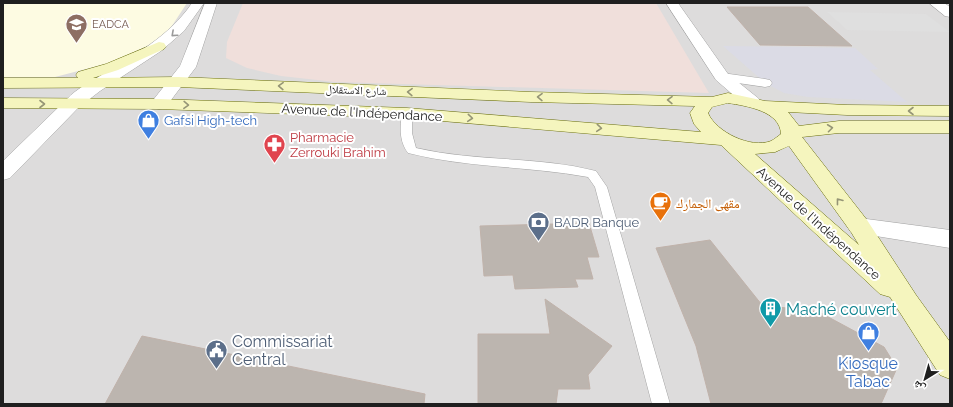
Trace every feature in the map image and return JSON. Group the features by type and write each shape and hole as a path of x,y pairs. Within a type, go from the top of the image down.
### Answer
{"main road":[{"path":"53,83 112,66 159,46"},
{"name":"شارع الاستقلال","path":"3,83 178,82 531,97 713,100 728,98 759,104"},
{"path":"713,100 702,106 699,111 698,118 702,125 726,141 747,147 769,147 786,142 791,134 839,127 950,127"},
{"name":"Avenue de l'Indépendance","path":"3,104 158,104 407,113 726,141 907,303"},
{"path":"759,104 847,110 950,111"},
{"path":"759,104 784,119 790,126 791,134 859,226 907,303 950,366"}],"street":[{"path":"3,174 72,104 101,82 159,46 183,26 198,3"},
{"path":"158,104 178,82 193,56 211,3"},
{"path":"672,3 722,77 759,104"},
{"path":"941,4 950,13"},
{"path":"722,77 765,83"},
{"path":"713,100 722,92 722,77"},
{"path":"859,226 950,238"}],"lane":[{"path":"407,113 406,136 407,143 412,151 468,161 571,170 592,174 601,186 661,404"}],"shaded area":[{"path":"3,3 950,3 950,404 3,404"},
{"name":"EADCA","path":"3,3 187,3 164,38 113,62 55,77 3,77"},
{"path":"243,3 656,3 709,93 335,82 281,76 247,68 226,58 227,42"},
{"path":"827,12 926,14 950,32 847,30"},
{"path":"723,46 855,48 878,69 870,70 907,102 808,97 784,93 765,83"}],"building":[{"path":"727,7 808,7 852,46 760,45"},
{"name":"BADR Banque","path":"589,223 599,257 587,257 593,279 575,279 578,287 515,289 513,275 484,276 480,226"},
{"name":"Maché couvert","path":"710,240 762,305 819,312 884,347 897,368 881,404 711,404 696,346 656,248"},
{"path":"545,299 612,346 588,375 590,389 558,389 556,404 478,404 478,334 550,334"},
{"name":"Commissariat Central","path":"142,336 425,394 424,404 105,404"}],"place":[{"name":"EADCA","path":"77,44"},
{"name":"Gafsi High-tech","path":"148,140"},
{"name":"Pharmacie Zerrouki Brahim","path":"274,164"},
{"name":"مقهى الجمارك","path":"660,222"},
{"name":"BADR Banque","path":"538,242"},
{"name":"Maché couvert","path":"770,328"},
{"name":"Kiosque Tabac","path":"868,352"},
{"name":"Commissariat Central","path":"216,370"}]}
